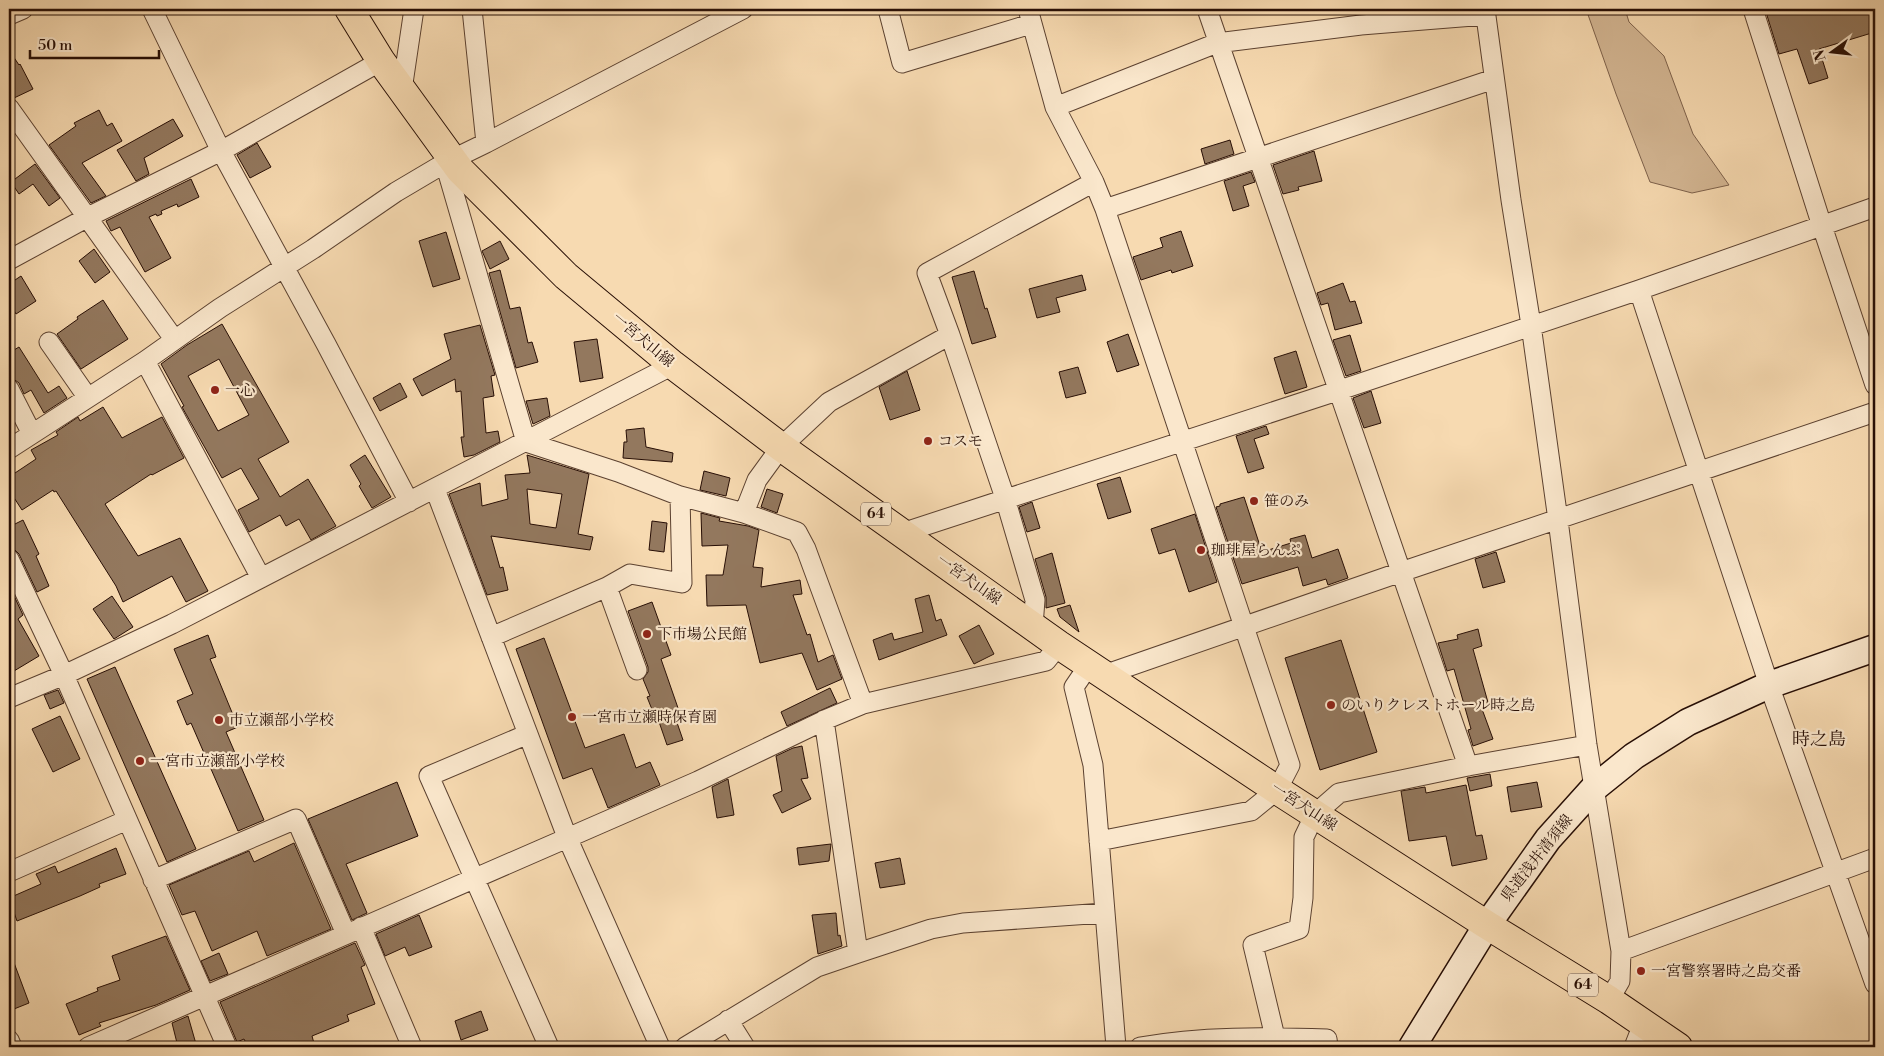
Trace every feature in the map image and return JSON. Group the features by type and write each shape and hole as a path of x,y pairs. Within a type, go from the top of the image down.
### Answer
{"main road":[{"name":"一宮犬山線","path":"349,9 381,61 448,161 566,276 673,365 781,447 1059,645 1277,790 1487,925 1609,1000 1639,1036 1678,1047"},
{"name":"県道浅井清須線","path":"1412,1047 1487,925 1548,839 1593,789 1634,756 1688,722 1769,685 1875,648"}],"street":[{"path":"9,15 23,9"},
{"path":"152,9 221,151 285,266 409,502"},
{"path":"402,90 414,9"},
{"path":"472,9 486,143"},
{"path":"9,449 145,361 174,339 396,192 448,161 743,9"},
{"path":"888,9 902,62 1030,16 1055,107 1106,209 1290,765 1277,790 1251,810 1099,841"},
{"path":"1206,9 1468,766"},
{"path":"1753,9 1875,385"},
{"path":"1055,107 1217,43 1485,12 1531,325 1593,789 1620,951 1620,981 1609,1000"},
{"path":"9,260 88,217 221,151 381,61"},
{"path":"1106,209 1494,80"},
{"path":"9,108 174,339"},
{"path":"448,161 526,442"},
{"path":"1033,626 1034,600 1005,498 927,273 1094,182"},
{"path":"902,533 1337,391 1638,290 1875,207"},
{"path":"1638,290 1769,685 1875,984"},
{"path":"744,513 757,480 781,447 829,402 950,335"},
{"path":"49,342 88,398"},
{"path":"145,361 261,578"},
{"path":"9,698 64,675 172,624 673,365"},
{"path":"9,389 32,434"},
{"path":"1116,1047 1092,765 1074,687 1096,670 1245,626 1699,470 1875,412"},
{"path":"526,442 618,472 680,496 744,513 797,532 806,549 863,704"},
{"path":"435,489 567,837 660,1047"},
{"path":"491,636 607,587 630,574 682,583 680,496"},
{"path":"9,559 64,675 228,1047"},
{"path":"607,587 637,670"},
{"path":"88,1047 698,781 824,720 863,704 1046,661 1059,645"},
{"path":"824,720 858,953"},
{"path":"528,734 429,776 549,1047"},
{"path":"1274,1042 1253,945 1299,929 1303,898 1304,836 1315,814 1339,793 1468,766 1587,745"},
{"path":"153,880 296,819 412,1047"},
{"path":"9,872 127,820"},
{"path":"1620,951 1875,858"},
{"path":"685,1047 817,967 858,953 931,930 963,924 1104,913"},
{"path":"728,1020 745,1047"},
{"path":"1140,1047 1176,1041 1274,1042 1327,1039 1328,1047"},
{"path":"9,1040 12,1047"}],"shaded area":[{"path":"1586,9 1625,9 1629,22 1664,56 1693,134 1729,185 1692,193 1650,182"}],"building":[{"path":"1765,9 1875,9 1875,32 1819,49 1828,78 1809,84 1797,49 1779,54"},
{"path":"9,50 20,64 33,89 14,98 9,97"},
{"path":"99,110 107,126 112,123 122,141 82,163 106,196 91,203 49,145 76,126 74,123"},
{"path":"173,119 183,136 144,158 149,174 136,181 117,150"},
{"path":"1230,140 1234,154 1205,164 1201,149"},
{"path":"257,143 271,167 250,178 237,155"},
{"path":"1314,151 1322,181 1298,187 1299,190 1283,194 1273,165"},
{"path":"35,164 60,198 49,206 33,184 19,194 11,182"},
{"path":"1251,172 1255,182 1243,186 1249,206 1233,211 1224,181"},
{"path":"191,179 199,197 178,207 177,204 161,211 162,214 157,216 156,214 149,217 171,258 145,272 120,227 111,231 106,221"},
{"path":"1181,231 1193,266 1172,273 1171,270 1141,280 1133,257 1163,247 1160,238"},
{"path":"446,232 460,279 433,287 419,241"},
{"path":"500,241 509,259 490,269 482,251"},
{"path":"94,249 110,272 95,283 79,261"},
{"path":"500,270 510,309 520,307 528,343 532,342 538,362 516,368 489,273"},
{"path":"974,271 985,309 987,308 996,337 972,344 952,277"},
{"path":"1082,275 1086,290 1056,298 1060,312 1037,318 1029,289"},
{"path":"21,276 36,301 16,314 9,302 9,284"},
{"path":"1343,283 1350,302 1355,301 1362,323 1335,330 1328,303 1321,305 1317,293"},
{"path":"103,300 128,339 81,369 57,334 78,319 77,317"},
{"path":"222,324 289,442 258,459 280,497 308,479 336,526 311,540 299,519 286,526 280,515 249,532 238,510 259,499 241,468 222,478 182,407 184,406 161,364 187,345","holes":["219,359 249,415 218,431 188,376"]},
{"path":"480,325 495,375 491,376 494,396 483,398 486,433 498,431 500,442 474,455 464,457 461,437 464,437 461,391 456,392 455,379 422,396 413,379 451,359 444,334"},
{"path":"1128,334 1139,365 1117,372 1107,342"},
{"path":"1350,335 1361,371 1346,376 1333,340"},
{"path":"597,339 603,378 580,382 574,342"},
{"path":"19,347 48,393 59,386 67,398 44,413 31,390 24,394 19,383 9,374 9,353"},
{"path":"1296,351 1307,387 1285,394 1274,358"},
{"path":"1078,367 1086,393 1066,398 1059,372"},
{"path":"907,371 920,410 890,420 879,387"},
{"path":"400,383 407,397 380,411 373,398"},
{"path":"1371,391 1381,423 1364,428 1353,398"},
{"path":"547,398 550,416 533,424 526,401"},
{"path":"103,407 122,438 162,417 184,458 151,474 105,504 138,556 180,538 208,591 186,602 172,576 123,602 116,586 56,491 54,492 53,490 22,510 9,490 9,477 36,459 31,450 58,435 56,432 78,417 80,421"},
{"path":"1266,426 1269,434 1254,439 1264,468 1248,473 1236,436"},
{"path":"644,428 646,447 673,453 672,462 623,458 624,442 627,442 626,430"},
{"path":"365,455 391,497 372,508 359,486 361,484 350,465"},
{"path":"527,455 589,474 578,534 593,537 590,550 491,536 500,568 503,567 508,590 487,595 449,494 480,483 482,506 508,499 505,475 530,473","holes":["527,489 562,494 556,528 530,524"]},
{"path":"704,471 730,478 726,496 700,490"},
{"path":"1120,477 1131,512 1108,519 1097,484"},
{"path":"767,489 783,494 777,513 761,507"},
{"path":"1244,497 1262,552 1291,543 1290,539 1305,535 1312,558 1338,549 1348,578 1328,585 1326,579 1303,586 1298,567 1242,584 1216,507"},
{"path":"1032,502 1040,528 1027,532 1019,507"},
{"path":"701,513 720,518 719,521 759,530 753,567 763,568 761,587 800,580 802,594 793,595 807,635 810,634 818,662 833,655 842,679 817,690 802,653 760,663 746,605 707,606 706,575 723,575 728,545 702,546"},
{"name":"珈琲屋らんぷ","path":"1195,514 1217,582 1189,592 1175,549 1159,554 1151,529"},
{"path":"23,520 39,554 36,556 49,586 37,592 19,554 9,548 9,527"},
{"path":"652,521 667,523 664,552 649,550"},
{"path":"1496,552 1505,582 1483,588 1475,559"},
{"path":"1052,553 1065,603 1046,608 1046,597 1035,559"},
{"path":"9,585 23,615 18,619 39,656 9,674"},
{"path":"929,595 936,621 941,619 947,635 879,660 873,640 892,633 894,640 923,632 915,599"},
{"path":"112,596 133,627 114,639 93,609"},
{"path":"652,602 671,655 661,659 678,708 673,711 683,740 667,745 657,716 655,717 647,697 650,696 643,679 648,672 648,667 628,611"},
{"path":"1070,605 1079,632 1060,617 1057,609"},
{"path":"979,625 994,654 974,664 959,636"},
{"path":"1478,629 1482,646 1473,649 1489,706 1482,709 1493,739 1473,746 1468,730 1471,729 1454,669 1447,671 1438,643 1458,639 1457,635"},
{"path":"208,635 216,657 210,659 238,727 226,732 264,820 238,831 191,723 187,725 177,701 193,694 174,649"},
{"path":"544,638 585,748 624,734 636,768 650,762 660,785 608,808 592,768 563,779 516,649"},
{"name":"のいりクレストホール時之島","path":"1341,640 1377,752 1320,770 1285,658"},
{"name":"一宮市立瀬部小学校","path":"115,667 196,849 167,862 87,679"},
{"path":"830,688 837,703 787,726 781,712"},
{"path":"58,690 64,703 50,709 44,695"},
{"path":"60,716 80,759 53,772 32,729"},
{"path":"802,746 808,778 801,779 811,799 782,813 773,795 782,791 776,756"},
{"path":"1490,774 1492,786 1470,791 1467,778"},
{"path":"728,779 734,815 717,818 712,787"},
{"path":"397,782 418,836 346,864 367,913 352,920 308,819"},
{"path":"1537,782 1542,807 1511,812 1507,787"},
{"path":"1466,785 1476,836 1482,835 1487,859 1452,866 1446,836 1409,841 1401,791 1425,787 1426,793"},
{"path":"294,843 331,929 267,956 257,931 212,951 195,911 182,915 169,885 249,851 254,862"},
{"path":"831,844 829,861 799,865 797,848"},
{"path":"116,848 126,874 99,884 100,887 80,896 17,921 9,898 41,884 36,874 55,866 58,873"},
{"path":"900,858 905,884 880,888 875,863"},
{"path":"836,913 838,936 840,935 842,946 818,954 812,915"},
{"path":"419,915 432,947 409,956 405,947 385,956 376,934"},
{"path":"166,936 190,990 156,1005 99,1023 101,1026 79,1035 66,1004 98,991 97,988 120,980 112,956"},
{"path":"355,943 365,965 361,967 375,1004 347,1015 349,1021 312,1036 315,1047 248,1047 244,1039 237,1042 220,1002"},
{"path":"9,953 29,1003 9,1011"},
{"path":"219,953 228,974 210,981 201,961"},
{"path":"481,1011 488,1030 461,1040 455,1021"},
{"path":"188,1016 196,1044 178,1047 172,1023"}],"place":[{"name":"一心","path":"215,390"},
{"name":"コスモ","path":"928,441"},
{"name":"笹のみ","path":"1254,501"},
{"name":"珈琲屋らんぷ","path":"1201,550"},
{"name":"下市場公民館","path":"647,634"},
{"name":"のいりクレストホール時之島","path":"1331,705"},
{"name":"一宮市立瀬時保育園","path":"572,717"},
{"name":"市立瀬部小学校","path":"219,720"},
{"name":"一宮市立瀬部小学校","path":"140,761"},
{"name":"一宮警察署時之島交番","path":"1641,971"}],"district":[{"name":"時之島","path":"1819,739"}]}
